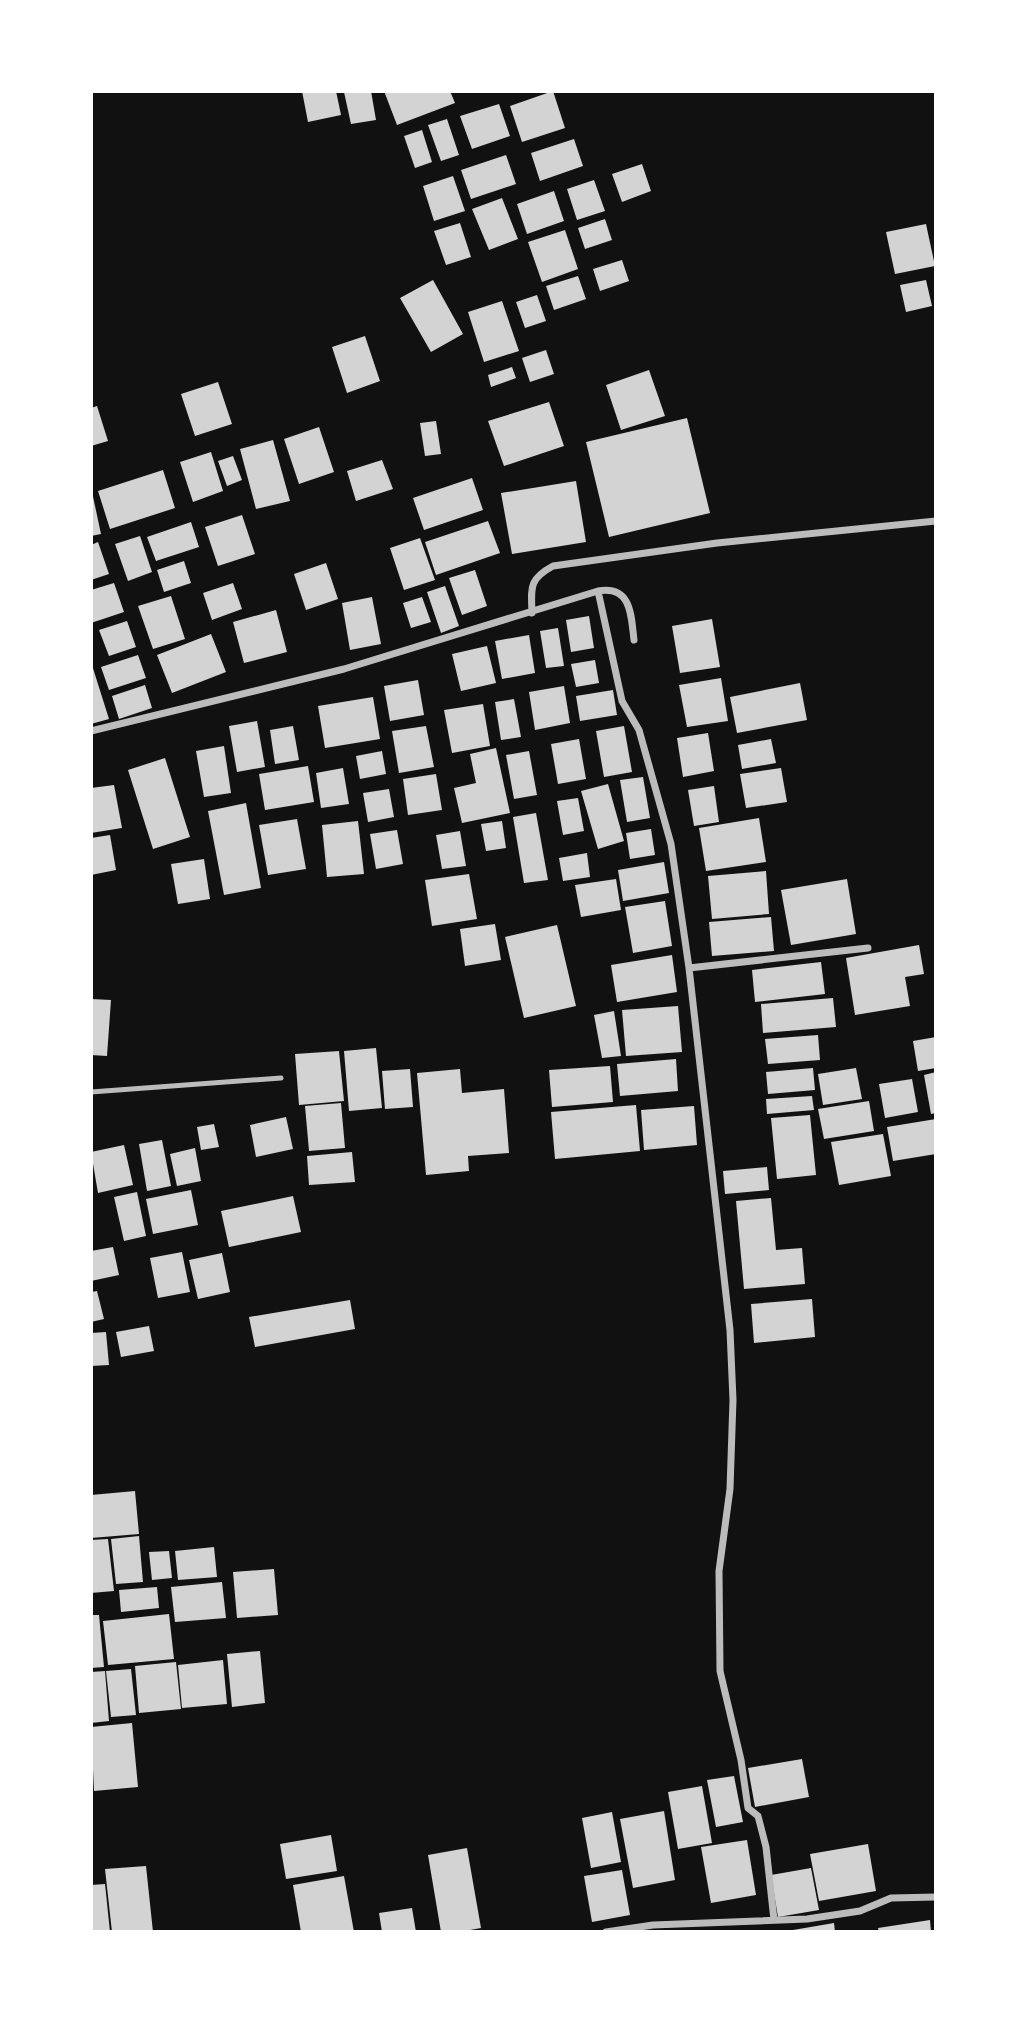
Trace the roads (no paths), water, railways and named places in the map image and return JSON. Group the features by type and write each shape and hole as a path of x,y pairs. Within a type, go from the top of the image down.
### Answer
{"street":[{"path":"533,612 533,582 540,573 553,566 717,543 936,522"},
{"path":"91,731 344,670 608,589 618,592 625,599 635,640"},
{"path":"598,591 622,701 639,730 671,844 689,968 730,1330 733,1400 730,1489 719,1572 720,1671 741,1760 748,1808 758,1816 766,1847 774,1920"},
{"path":"689,968 868,948"},
{"path":"606,1932 653,1925 807,1919 860,1911 891,1898 936,1896"}],"lane":[{"path":"91,1092 281,1078"}]}
